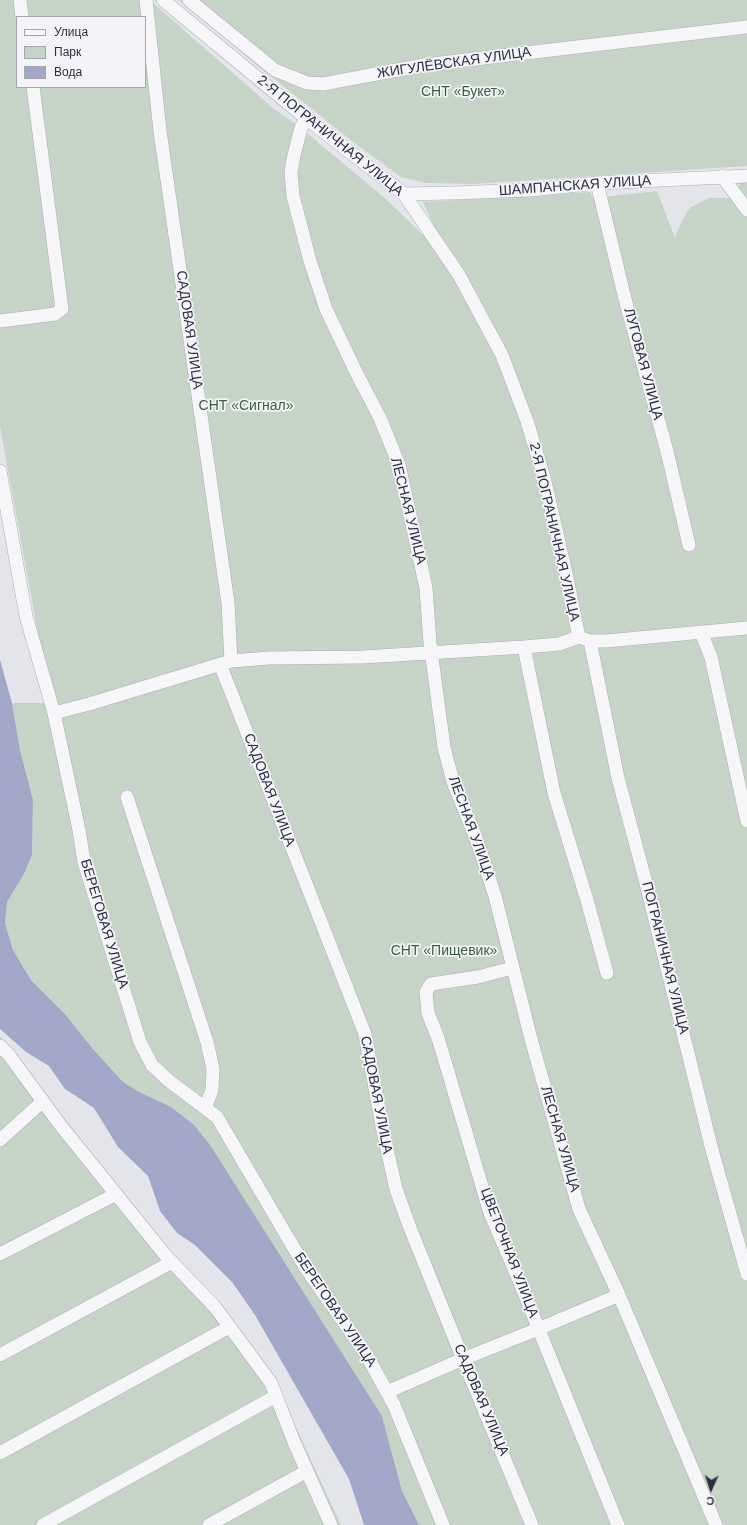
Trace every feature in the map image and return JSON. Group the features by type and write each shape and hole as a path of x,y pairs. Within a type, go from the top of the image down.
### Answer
{"street":[{"path":"20,0 22,16"},
{"name":"САДОВАЯ УЛИЦА","path":"146,0 160,131 228,603 225,663 366,1034 383,1131 396,1189 410,1228 463,1359 532,1525"},
{"name":"2-Я ПОГРАНИЧНАЯ УЛИЦА","path":"163,0 306,118 404,194 459,275 502,355 527,421 544,477 567,578 584,639"},
{"name":"ЖИГУЛЁВСКАЯ УЛИЦА","path":"189,0 275,70 307,83 323,84 424,65 747,27"},
{"path":"0,321 54,314 62,309 33,88"},
{"name":"ЛЕСНАЯ УЛИЦА","path":"306,118 301,128 291,172 293,196 310,261 326,309 380,418 399,465 426,588 432,652 444,747 453,782 476,838 495,896 512,968 579,1209 619,1295 716,1525"},
{"path":"722,176 747,210"},
{"name":"ШАМПАНСКАЯ УЛИЦА","path":"404,194 530,190 597,184 722,176 747,176"},
{"name":"ЛУГОВАЯ УЛИЦА","path":"597,184 626,303 667,451 689,545"},
{"name":"БЕРЕГОВАЯ УЛИЦА","path":"0,471 26,616 54,713 79,830 84,862 140,1042 152,1065 168,1080 217,1117 305,1267 366,1354 394,1405 443,1525"},
{"path":"54,713 225,663 269,658 364,657 524,647 559,644 584,639 747,628"},
{"path":"701,632 711,657 747,821"},
{"name":"ПОГРАНИЧНАЯ УЛИЦА","path":"584,639 712,1150 747,1274"},
{"path":"524,647 554,793 587,900 607,973"},
{"path":"127,797 207,1042 213,1069 212,1090 205,1108"},
{"name":"ЦВЕТОЧНАЯ УЛИЦА","path":"512,968 478,977 431,984 426,992 428,1013 438,1038 490,1213 618,1525"},
{"path":"0,1046 9,1055 61,1126 172,1262 215,1307 271,1383 331,1525"},
{"path":"0,1140 43,1101"},
{"path":"0,1254 116,1194"},
{"path":"0,1355 172,1262"},
{"path":"387,1392 619,1295"},
{"path":"0,1454 229,1327"},
{"path":"43,1525 276,1396"},
{"path":"209,1525 307,1471"}],"green space":[{"path":"0,0 141,0 149,9 154,4 274,109 301,128 387,200 422,234 435,229 423,202 590,192 593,198 657,191 675,238 687,212 691,207 710,198 732,198 747,214 747,1525 419,1525 402,1491 382,1416 265,1233 139,1092 123,1082 93,1049 64,1013 31,980 13,950 5,923 7,902 24,874 32,855 33,800 20,750 12,703 58,703 44,666 0,427"},
{"name":"СНТ «Букет»","path":"179,0 747,0 747,166 473,184 426,183 401,177 352,141 258,66"},
{"path":"747,179 747,201 738,188 740,181"},
{"path":"0,1036 159,1240 270,1371 341,1525 0,1525"}],"water":[{"path":"0,660 12,703 20,750 33,800 32,855 24,874 7,902 5,923 13,950 31,980 64,1013 93,1049 123,1082 139,1092 171,1107 194,1125 210,1145 382,1416 402,1491 419,1525 364,1525 349,1479 255,1315 232,1282 195,1245 177,1233 160,1211 148,1176 118,1147 94,1108 65,1089 49,1066 26,1052 0,1029"}],"park label":[{"name":"СНТ «Сигнал»","path":"246,406"},
{"name":"СНТ «Пищевик»","path":"444,951"}]}
